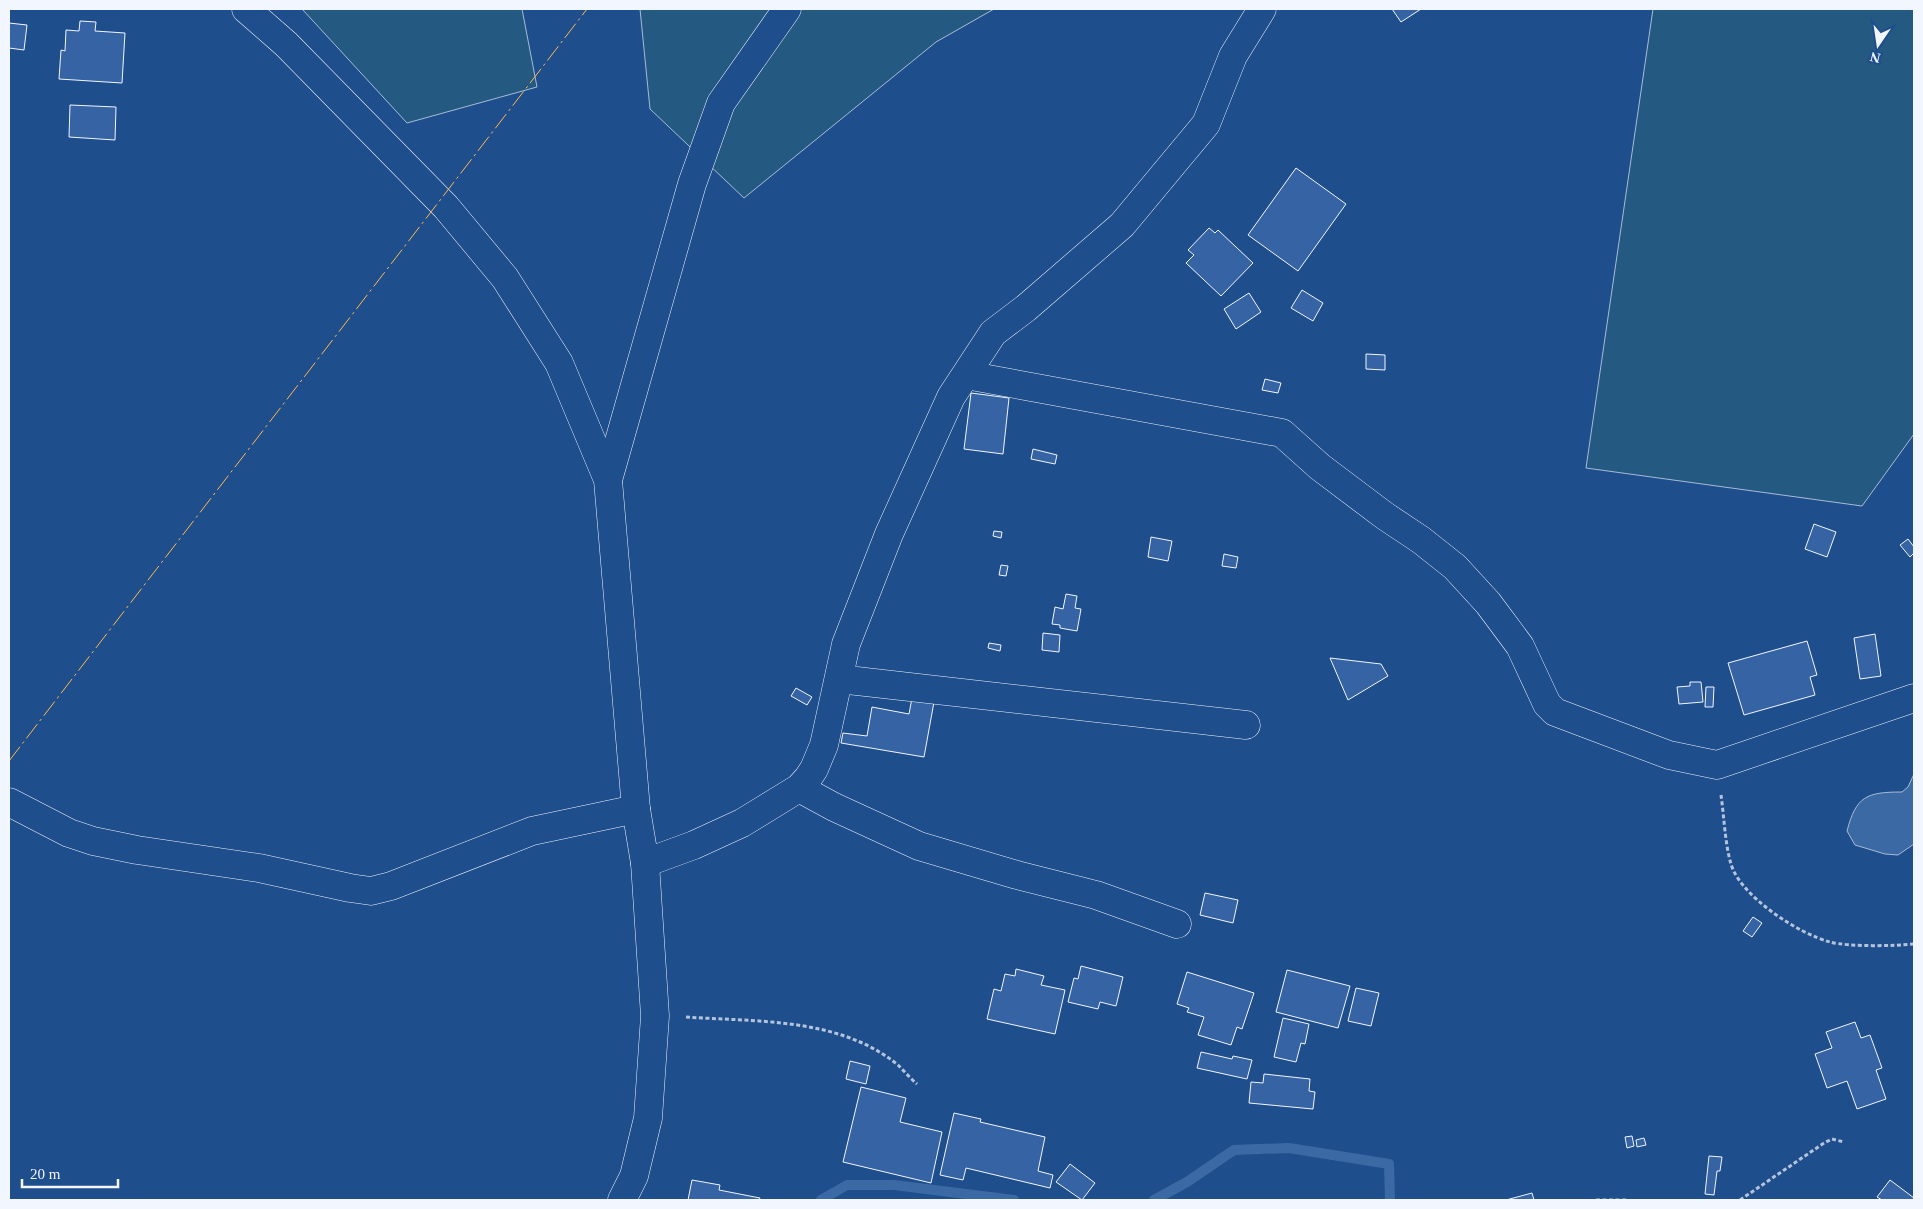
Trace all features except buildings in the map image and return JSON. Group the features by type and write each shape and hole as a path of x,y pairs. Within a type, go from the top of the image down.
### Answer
{"street":[{"path":"246,9 286,44 446,207 505,278 559,362 608,480 636,809 645,863 656,1016 648,1118 634,1176 622,1200"},
{"path":"608,480 692,184 721,103 786,9"},
{"path":"645,863 694,845 742,823 799,788 814,769 820,757 846,644 889,534 951,397 993,333 1026,308 1122,225 1206,124 1232,56 1262,9"},
{"path":"966,375 1282,433 1320,467 1455,567 1488,603 1520,646 1547,704 1555,712 1669,754 1716,765 1914,698"},
{"path":"839,679 1246,726"},
{"path":"799,788 834,807 919,846 1017,875 1096,895 1177,924"},
{"path":"9,802 68,834 93,841 137,850 259,868 371,891 390,886 532,831 636,809"}],"path":[{"path":"1716,765 1731,864 1739,882 1760,903 1785,921 1830,942 1901,946 1914,944"},
{"path":"656,1016 798,1024 832,1032 856,1041 879,1053 897,1065 917,1084"},
{"path":"1740,1200 1824,1143 1832,1140 1844,1142"},
{"path":"1596,1200 1627,1200"}],"shaded area":[{"path":"302,9 522,9 537,87 407,123"},
{"path":"640,9 994,9 936,42 744,198 650,109"},
{"path":"1653,9 1914,9 1914,434 1862,506 1586,468"},
{"path":"1914,774 1914,844 1898,855 1885,854 1855,845 1847,831 1854,810 1859,803 1872,795 1902,792 1908,787"}],"waterway":[{"path":"1154,1200 1187,1182 1234,1150 1289,1148 1389,1164 1390,1200"},
{"path":"821,1200 847,1185 894,1185 1014,1200"}],"power":[{"path":"9,761 587,9"}]}
